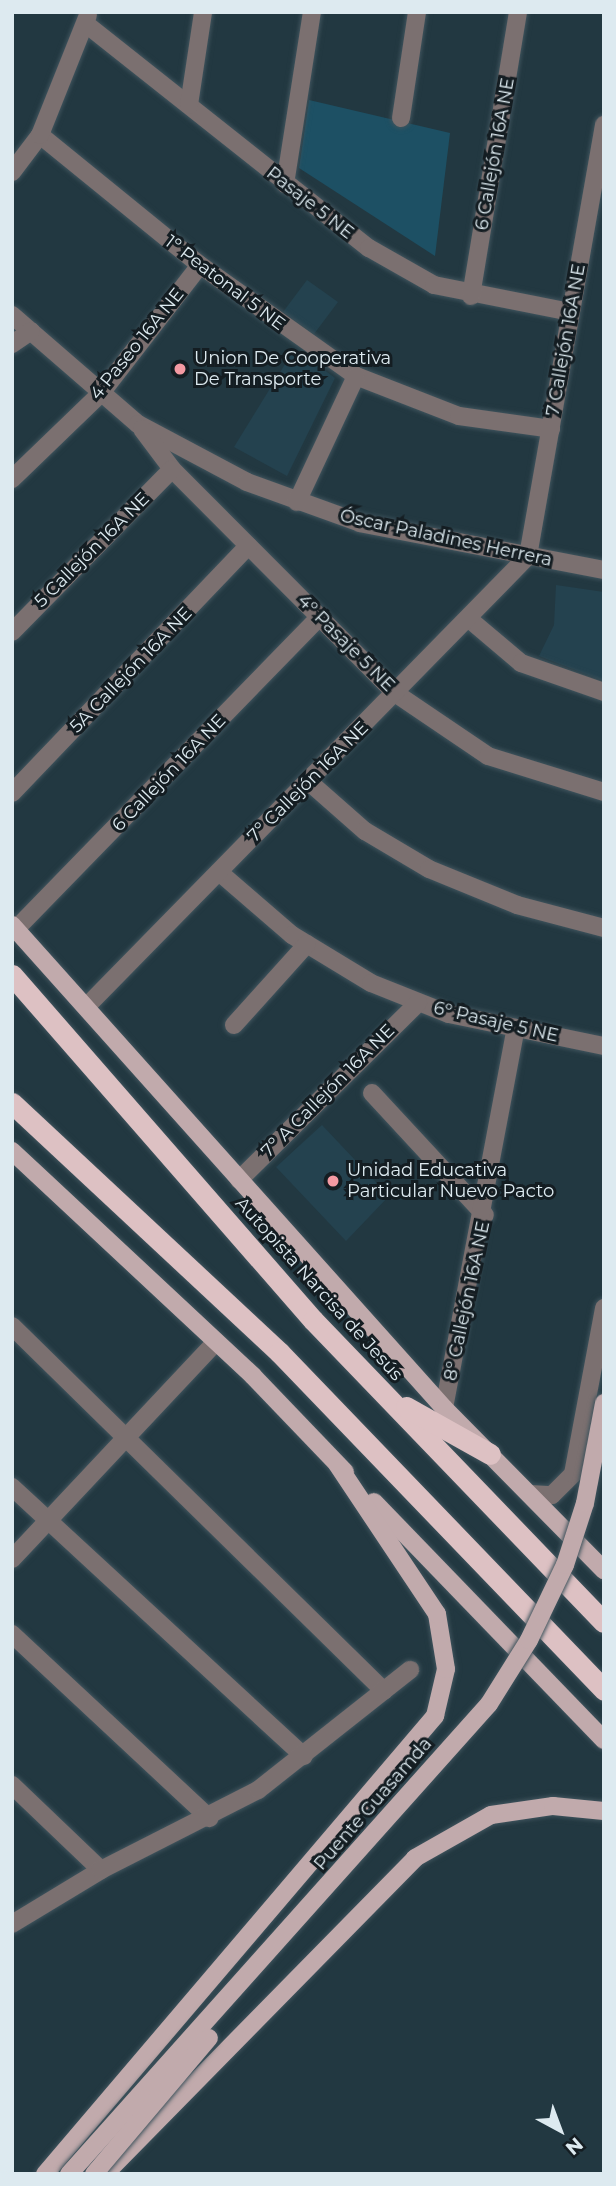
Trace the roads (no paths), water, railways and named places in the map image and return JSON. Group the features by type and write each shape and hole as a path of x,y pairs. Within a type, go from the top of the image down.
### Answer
{"highway":[{"name":"Autopista Narcisa de Jesús","path":"12,975 384,1395 604,1622"},
{"path":"12,995 47,1035 85,1059"},
{"path":"12,1092 19,1109 279,1352 604,1690"},
{"path":"384,1395 490,1454"}],"main road":[{"name":"Autopista Narcisa de Jesús","path":"14,927 444,1408 604,1570"},
{"path":"12,1151 216,1342 604,1740"},
{"name":"Puente Guasamda","path":"69,2174 489,1704 529,1640 565,1565 585,1503 604,1403"},
{"path":"45,2174 370,1798 435,1716 446,1651 429,1597 337,1464"},
{"name":"Puente Guasamda","path":"93,2174 503,1703 541,1644 577,1568 604,1472"},
{"path":"105,2174 415,1858 491,1815 553,1806 604,1811"}],"street":[{"path":"189,105 203,12"},
{"path":"285,184 312,12"},
{"path":"401,118 417,12"},
{"name":"6 Callejón 16A NE","path":"471,296 518,12"},
{"path":"12,172 40,135 88,18"},
{"name":"Pasaje 5 NE","path":"88,18 285,184 369,248 433,285 471,296 570,312"},
{"name":"7 Callejón 16A NE","path":"528,556 604,125"},
{"name":"1º Peatonal 5 NE","path":"40,135 200,265 356,376 459,416 551,429"},
{"name":"4 Paseo 16A NE","path":"12,479 102,392 200,265"},
{"name":"Óscar Paladines Herrera","path":"12,315 138,424 297,502 360,523 604,570"},
{"path":"12,344 31,331"},
{"path":"297,502 356,376"},
{"name":"4º Pasaje 5 NE","path":"138,424 172,469 396,693 488,756 604,792"},
{"name":"5 Callejón 16A NE","path":"12,632 172,469"},
{"name":"5A Callejón 16A NE","path":"12,793 248,546"},
{"name":"7º Callejón 16A NE","path":"87,1006 528,556"},
{"name":"6 Callejón 16A NE","path":"14,927 320,616"},
{"path":"469,619 521,663 604,692"},
{"path":"309,781 365,831 429,869 517,905 604,928"},
{"name":"6º Pasaje 5 NE","path":"219,872 307,944 418,1003 516,1028 604,1046"},
{"path":"234,1025 307,944"},
{"name":"7º A Callejón 16A NE","path":"239,1180 418,1003"},
{"name":"8º Callejón 16A NE","path":"444,1408 485,1215 516,1028"},
{"path":"372,1093 485,1215"},
{"path":"530,1494 552,1495 573,1474 604,1308"},
{"path":"12,1326 384,1691"},
{"path":"12,1559 216,1342"},
{"path":"12,1487 304,1756"},
{"path":"12,1634 209,1818"},
{"path":"12,1924 100,1870 209,1818 304,1756 410,1670"},
{"path":"12,1785 100,1870"}],"place":[{"name":"Union De Cooperativa De Transporte","path":"180,369"},
{"name":"Unidad Educativa Particular Nuevo Pacto","path":"333,1181"}]}
